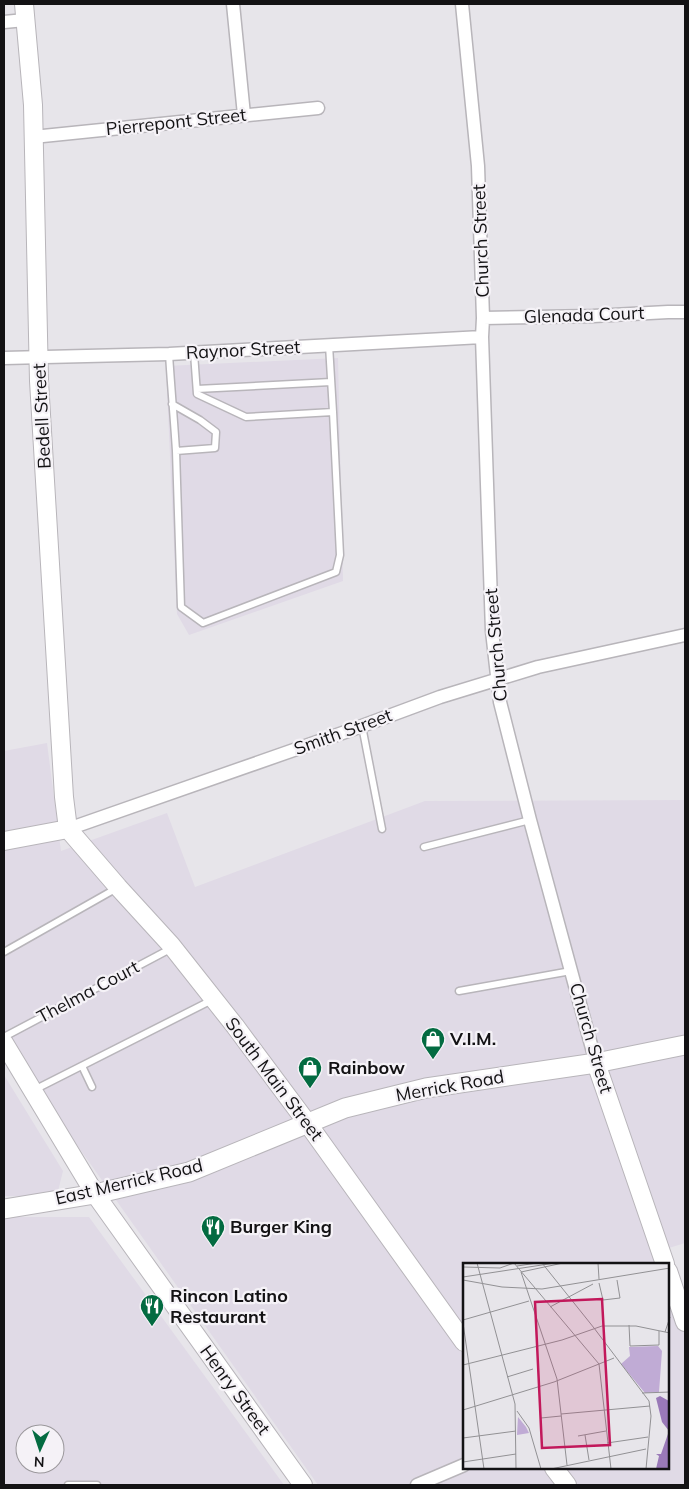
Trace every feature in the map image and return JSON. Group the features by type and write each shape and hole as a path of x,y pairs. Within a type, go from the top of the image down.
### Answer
{"main road":[{"name":"Merrick Road","path":"308,1124 345,1108 426,1088 596,1063 685,1044"},
{"name":"East Merrick Road","path":"4,1209 95,1194 189,1172 308,1124"}],"street":[{"path":"233,4 244,115"},
{"name":"Church Street","path":"462,4 478,166 492,631 500,702 596,1063 666,1263"},
{"path":"4,22 25,12"},
{"name":"Bedell Street","path":"25,12 33,105 38,357 68,829"},
{"name":"Pierrepont Street","path":"33,137 318,108"},
{"name":"Glenada Court","path":"483,318 685,312"},
{"name":"Raynor Street","path":"4,358 168,354 482,337"},
{"name":"Smith Street","path":"4,841 68,829 440,697 498,679 538,667 685,635"},
{"name":"South Main Street","path":"68,829 173,948 214,999 308,1124 463,1341"},
{"name":"Henry Street","path":"4,1043 95,1194 304,1485"},
{"path":"669,1274 685,1322"},
{"path":"417,1485 463,1466"},
{"path":"555,1469 567,1485"}],"lane":[{"path":"168,354 176,451 181,606 203,623 336,572 340,555 329,345"},
{"path":"194,352 197,394 246,417 333,412"},
{"path":"197,389 331,382"},
{"path":"172,404 200,420 216,432 215,448 176,451"},
{"path":"362,726 382,829"},
{"path":"424,847 530,820"},
{"path":"4,952 118,887"},
{"name":"Thelma Court","path":"4,1036 173,948"},
{"path":"459,991 571,971"},
{"path":"32,1090 214,999"},
{"path":"82,1066 92,1087"},
{"path":"68,1485 96,1485"}],"shaded area":[{"path":"338,358 343,581 189,635 177,614 166,366"},
{"path":"47,743 61,851 167,813 195,887 425,801 685,800 685,1243 656,1252 661,1263 463,1263 463,1469 669,1469 669,1280 685,1315 685,1485 318,1485 4,1042 4,751"},
{"path":"4,1075 63,1171 58,1191 28,1196 4,1196"},
{"path":"4,1217 89,1217 284,1485 4,1485"}],"place":[{"name":"V.I.M.","path":"433,1060"},
{"name":"Rainbow","path":"310,1089"},
{"name":"Burger King","path":"213,1248"},
{"name":"Rincon Latino Restaurant","path":"152,1327"}]}
